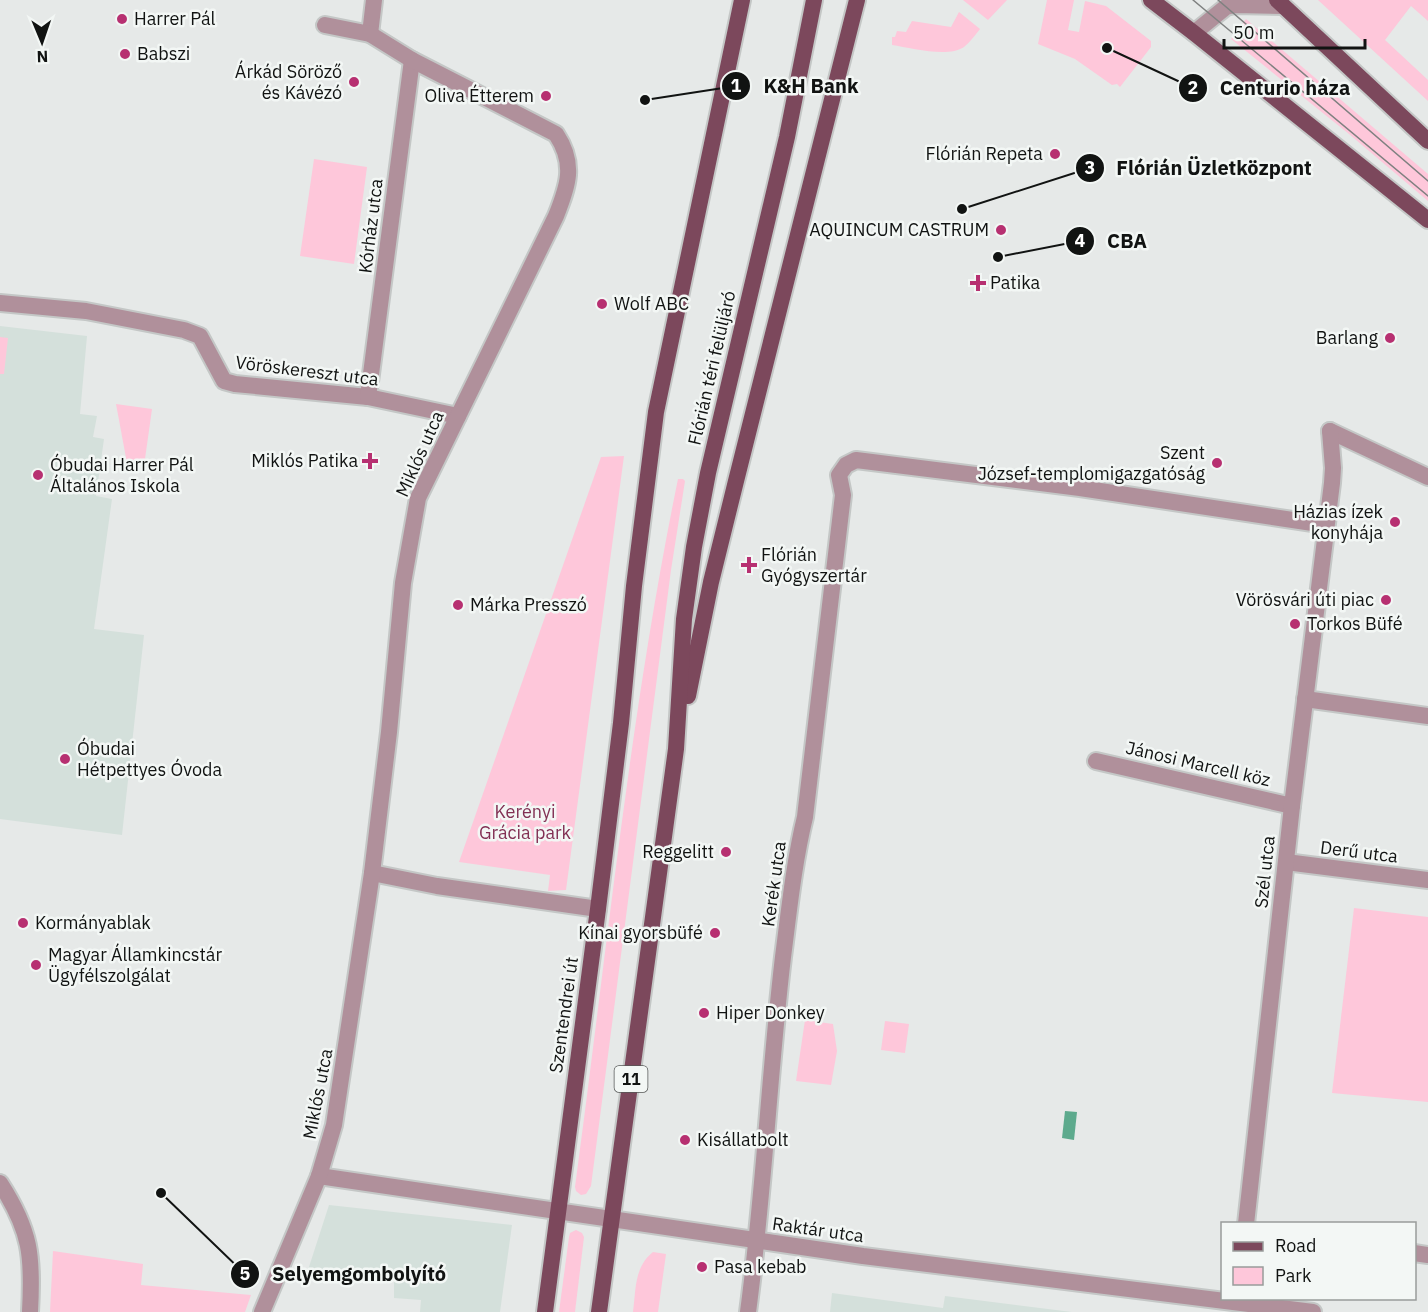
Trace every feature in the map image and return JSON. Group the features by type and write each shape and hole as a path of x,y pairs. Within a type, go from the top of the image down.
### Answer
{"main road":[{"name":"Szentendrei út","path":"545,1312 621,723 634,586 656,412 742,0"},
{"name":"Flórián téri felüljáró","path":"676,749 684,620 694,547 708,473 786,137 814,0"},
{"path":"676,749 711,582 857,0"},
{"path":"1151,0 1428,220"},
{"path":"1280,3 1428,141"},
{"name":"11","path":"599,1312 676,749"}],"street":[{"path":"370,34 374,0"},
{"path":"1194,33 1226,7 1280,3"},
{"path":"325,25 370,34 412,60"},
{"name":"Miklós utca","path":"262,1312 318,1176 334,1125 372,873 389,732 403,584 418,498 556,216 568,186 568,165 564,145 556,134 412,60"},
{"name":"Kórház utca","path":"368,397 412,60"},
{"name":"Vöröskereszt utca","path":"0,303 86,311 184,330 200,336 224,381 235,384 368,397 458,416"},
{"path":"1326,525 1333,468 1330,431 1428,477"},
{"name":"Kerék utca","path":"748,1312 758,1241 774,1036 787,926 805,817 842,507 843,495 839,475 846,465 856,460 1092,490 1326,525"},
{"name":"Szél utca","path":"1246,1222 1292,806 1326,525"},
{"path":"1305,699 1428,716"},
{"name":"Jánosi Marcell köz","path":"1096,761 1292,806"},
{"name":"Derű utca","path":"1286,862 1428,880"},
{"path":"372,873 437,886 598,909"},
{"name":"Raktár utca","path":"318,1176 758,1241 1235,1304 1313,1312"},
{"path":"0,1183 24,1227 31,1255 30,1312"}],"shaded area":[{"path":"0,326 87,336 80,414 97,416 93,437 104,439 96,496 112,499 94,629 144,635 122,835 0,819"},
{"path":"1065,1111 1077,1112 1074,1140 1062,1138"},
{"path":"329,1205 512,1225 500,1312 420,1312 421,1300 394,1298 394,1276 308,1270"},
{"path":"832,1293 943,1308 945,1296 1072,1312 830,1312"}],"green space":[{"path":"963,0 1007,0 988,20"},
{"path":"1047,0 1074,0 1068,30 1079,32 1085,1 1106,6 1151,41 1151,47 1120,87 1117,84 1112,85 1075,59 1038,44"},
{"path":"1318,0 1428,0 1428,21 1411,6 1385,40 1428,80 1428,101"},
{"path":"959,12 980,29 964,47 949,52 939,52 892,45 892,37 895,37 897,31 906,32 912,21 951,27"},
{"path":"1246,19 1428,174 1428,201 1231,39"},
{"path":"314,159 367,167 354,264 300,256"},
{"path":"0,337 8,338 4,374 0,374"},
{"path":"116,404 152,409 144,466 127,463"},
{"name":"Kerényi Grácia park","path":"624,456 566,890 548,891 550,875 459,862 601,457"},
{"path":"678,479 685,481 671,570 591,1186 586,1194 581,1195 575,1187 620,832 646,655"},
{"path":"1354,908 1428,917 1428,1102 1332,1093"},
{"path":"805,1020 833,1024 837,1051 831,1085 796,1081"},
{"path":"885,1021 909,1024 905,1053 881,1050"},
{"path":"576,1230 584,1237 575,1312 559,1312 569,1237 570,1233"},
{"path":"53,1251 143,1264 141,1285 251,1295 245,1312 50,1312"},
{"path":"653,1252 666,1254 658,1312 633,1312 639,1272"}],"tram line":[{"path":"1193,0 1428,196"},
{"path":"1218,0 1428,181"}],"place":[{"name":"Harrer Pál","path":"122,19"},
{"name":"Centurio háza","path":"1107,48"},
{"name":"Babszi","path":"125,54"},
{"name":"Árkád Söröző és Kávézó","path":"354,82"},
{"name":"Oliva Étterem","path":"546,96"},
{"name":"K&H Bank","path":"645,100"},
{"name":"Flórián Repeta","path":"1055,154"},
{"name":"Flórián Üzletközpont","path":"962,209"},
{"name":"AQUINCUM CASTRUM","path":"1001,230"},
{"name":"CBA","path":"998,257"},
{"name":"Patika","path":"978,283"},
{"name":"Wolf ABC","path":"602,304"},
{"name":"Barlang","path":"1390,338"},
{"name":"Miklós Patika","path":"370,461"},
{"name":"Szent József-templomigazgatóság","path":"1217,463"},
{"name":"Óbudai Harrer Pál Általános Iskola","path":"38,475"},
{"name":"Házias ízek konyhája","path":"1395,522"},
{"name":"Flórián Gyógyszertár","path":"749,565"},
{"name":"Vörösvári úti piac","path":"1386,600"},
{"name":"Márka Presszó","path":"458,605"},
{"name":"Torkos Büfé","path":"1295,624"},
{"name":"Óbudai Hétpettyes Óvoda","path":"65,759"},
{"name":"Reggelitt","path":"726,852"},
{"name":"Kormányablak","path":"23,923"},
{"name":"Kínai gyorsbüfé","path":"715,933"},
{"name":"Magyar Államkincstár Ügyfélszolgálat","path":"36,965"},
{"name":"Hiper Donkey","path":"704,1013"},
{"name":"Kisállatbolt","path":"685,1140"},
{"name":"Selyemgombolyító","path":"161,1193"},
{"name":"Pasa kebab","path":"702,1267"}]}
